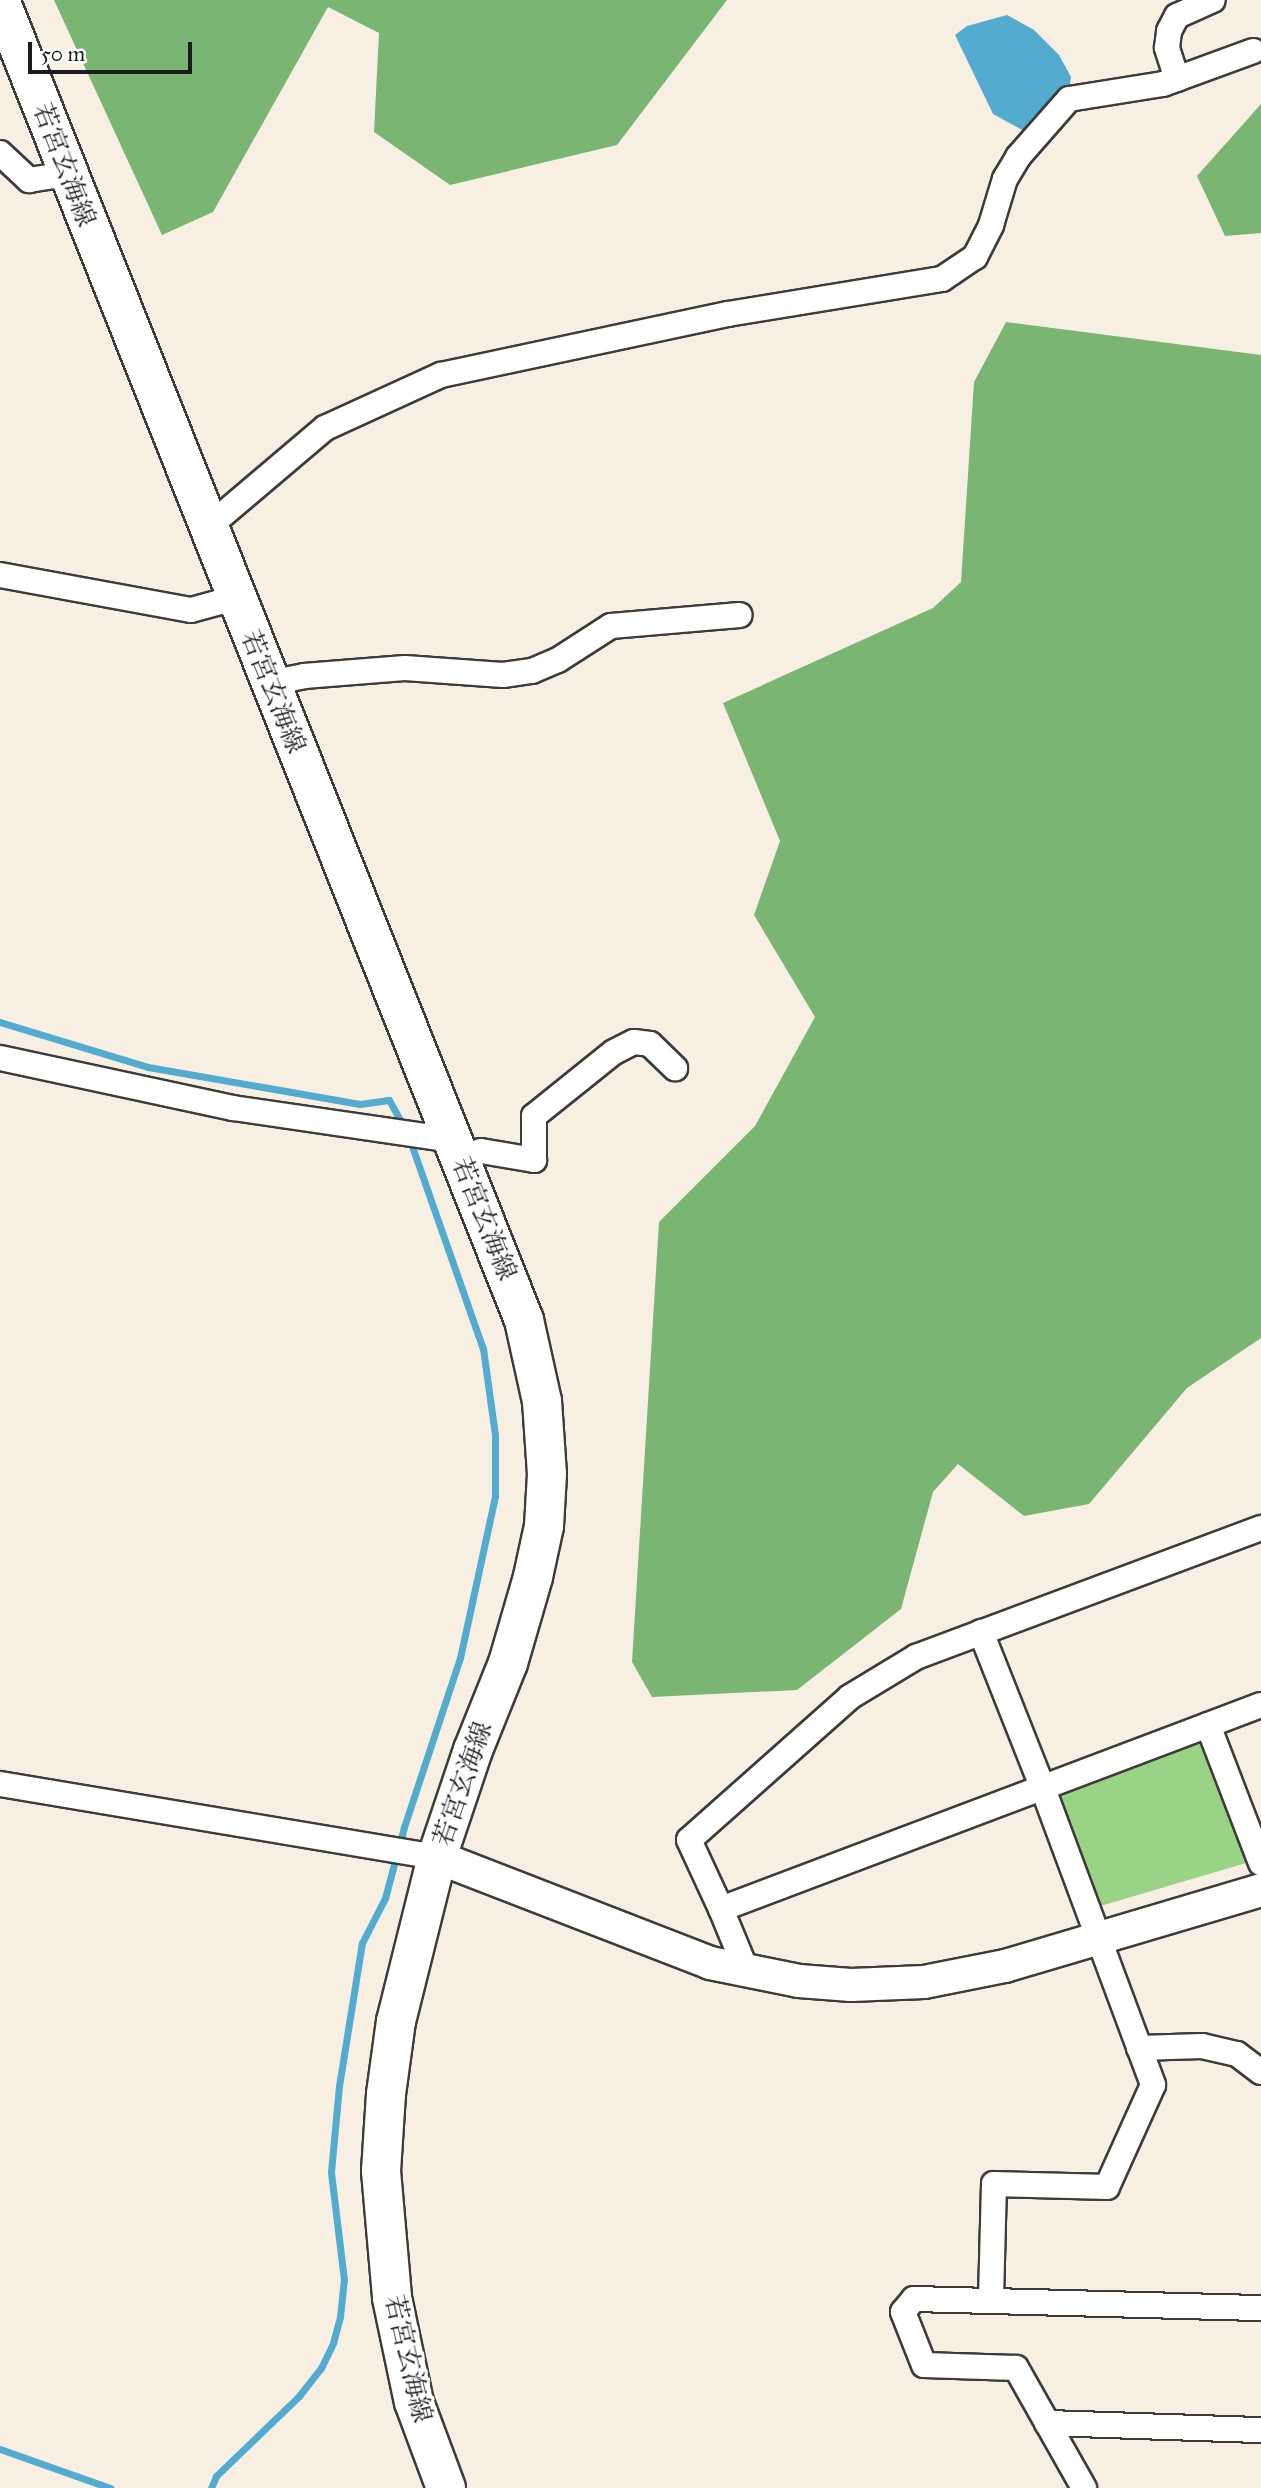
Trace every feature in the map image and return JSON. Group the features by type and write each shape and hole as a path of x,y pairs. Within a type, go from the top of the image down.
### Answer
{"main road":[{"name":"若宮玄海線","path":"0,0 207,528 524,1320 541,1401 547,1474 544,1527 533,1577 508,1663 473,1750 437,1857 397,2021 386,2094 381,2171 390,2286 414,2402 446,2488"}],"street":[{"path":"1177,79 1167,48 1169,31 1177,16 1213,0"},
{"path":"207,528 325,428 441,375 728,314 942,279 975,257 992,225 1005,179 1018,157 1069,99 1163,84 1253,51"},
{"path":"0,153 29,180 68,174"},
{"path":"0,575 191,610 235,598"},
{"path":"269,683 304,676 405,668 503,675 532,671 558,660 611,626 740,615"},
{"path":"0,1058 233,1108 456,1149 534,1160 534,1116 614,1052 634,1042 650,1044 675,1068"},
{"path":"747,1972 689,1840 850,1696 916,1657 1261,1528"},
{"path":"981,1632 1042,1786 1153,2085 1107,2187 995,2184 991,2300"},
{"path":"721,1909 1261,1705"},
{"path":"1208,1725 1261,1863"},
{"path":"0,1784 437,1857 710,1963 799,1980 887,1985 1005,1966 1261,1891"},
{"path":"1139,2048 1202,2046 1237,2054 1261,2073"},
{"path":"1084,2488 1016,2368 924,2365 903,2312 914,2299 1261,2308"},
{"path":"1047,2423 1261,2430"}],"green space":[{"path":"54,0 727,0 617,145 450,185 374,132 379,33 328,7 213,212 162,235"},
{"path":"1261,104 1261,233 1225,236 1197,176"},
{"path":"1006,322 1261,355 1261,1338 1187,1388 1089,1504 1024,1516 958,1464 933,1492 901,1609 797,1690 652,1697 632,1662 659,1222 755,1126 815,1017 754,915 780,841 723,703 933,608 961,582 974,382"},
{"path":"1199,1739 1209,1745 1253,1861 1097,1907 1057,1798 1062,1790"}],"water":[{"path":"1007,15 1034,30 1059,55 1071,77 1069,89 1024,131 993,114 955,35 967,26"}],"waterway":[{"path":"0,1022 148,1067 360,1104 389,1100 405,1129"},
{"path":"211,2488 216,2476 299,2396 321,2368 333,2343 340,2317 344,2280 331,2172 339,2086 362,1943 385,1898 404,1827 460,1658 495,1496 495,1435 483,1349 410,1140"},
{"path":"0,2449 110,2488"}]}
